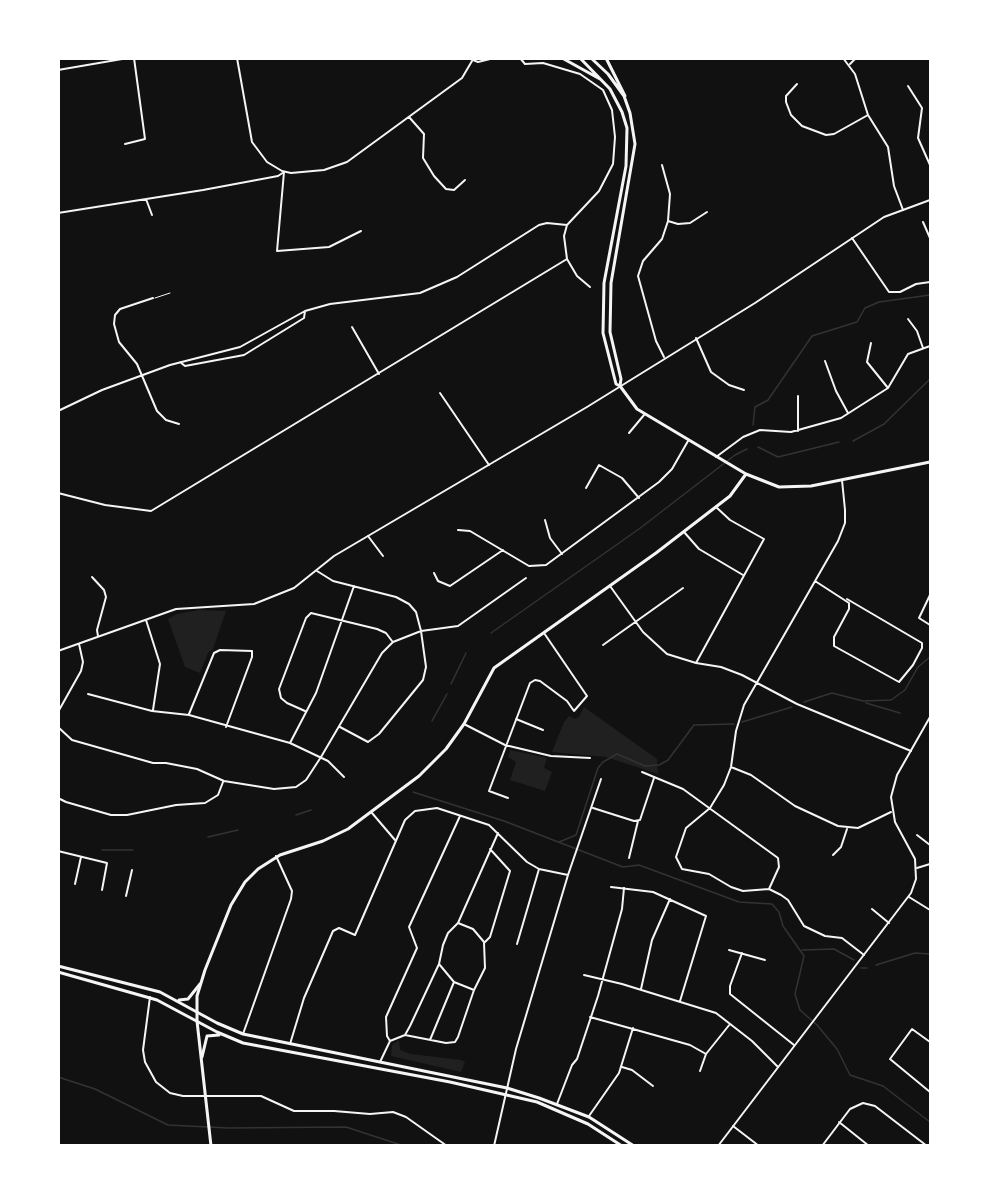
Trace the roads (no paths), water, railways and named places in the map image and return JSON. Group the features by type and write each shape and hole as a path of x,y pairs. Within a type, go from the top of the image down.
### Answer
{"main road":[{"path":"562,58 599,78 610,89"},
{"path":"580,58 610,89 622,112 628,147 608,256 602,320 609,366 616,384 644,415 746,474 768,484 788,488 842,480 930,462"},
{"path":"591,58 616,85 628,106"},
{"path":"606,58 625,94 634,127 634,165 614,257 609,320 620,386"},
{"path":"211,1145 197,1021 200,984 234,898 251,875 276,856 336,836 372,813 407,785 439,756 464,724 490,672 684,532 735,491 746,474"},
{"path":"58,966 149,988 178,1000 243,1034 507,1088 588,1117 634,1146"},
{"path":"58,972 150,997 222,1035 243,1043 506,1094 554,1108 588,1124 622,1146"},
{"path":"178,1000 188,999 200,984"},
{"path":"202,1057 207,1036 222,1035"},
{"path":"379,1069 380,1062"}],"street":[{"path":"58,70 128,58"},
{"path":"125,144 145,139 134,58"},
{"path":"237,58 252,142 262,157 284,172"},
{"path":"468,58 472,61 494,58"},
{"path":"520,58 525,64 543,63 580,74 603,90 612,110 615,137 613,164 599,191 567,225 564,243 567,259 577,276 590,287"},
{"path":"843,58 850,64 868,115 888,147 894,186 903,210"},
{"path":"850,64 856,58"},
{"path":"58,213 278,176 284,172 312,171 341,165 462,78 472,61"},
{"path":"796,84 786,96 786,102 791,116 802,126 826,135 834,134 868,115"},
{"path":"908,86 922,108 918,138 930,165"},
{"path":"409,117 424,134 423,158 434,176 446,189 454,190 465,180"},
{"path":"662,165 670,194 668,221 662,239 643,261 638,276 656,341 664,357"},
{"path":"284,172 277,251 329,247 361,231"},
{"path":"146,199 152,215"},
{"path":"58,651 176,609 264,602 302,584 330,559 620,386 754,303 852,238 888,216 930,200"},
{"path":"668,221 678,225 690,223 707,212"},
{"path":"922,222 930,238"},
{"path":"58,411 102,390 140,376 180,362 240,347 305,311 330,304 420,293 457,276 539,225 547,223 567,225"},
{"path":"852,238 889,292 900,292 916,284 930,282"},
{"path":"58,493 105,505 151,511 567,259"},
{"path":"153,298 127,305 115,315 119,342 137,364 140,376 157,411 166,420 179,424"},
{"path":"180,362 185,366 244,355 304,318 305,311"},
{"path":"908,319 917,331 923,348"},
{"path":"352,327 380,374"},
{"path":"696,338 711,372 729,385 744,390"},
{"path":"872,343 867,362 888,388"},
{"path":"716,457 757,431 798,431 848,413 888,388 904,358 930,346"},
{"path":"825,361 836,391 848,413"},
{"path":"440,393 489,465"},
{"path":"798,396 798,431"},
{"path":"629,433 644,415"},
{"path":"458,530 470,531 529,566 546,565 666,476 688,441"},
{"path":"586,488 599,465 622,478 639,498"},
{"path":"842,480 846,501 845,523 816,581 757,682 739,718 731,767 710,808 684,830 676,852 679,865 688,871 709,874 737,890 769,889 788,900 804,926 825,936 842,938 864,955"},
{"path":"696,663 764,539 730,520 716,507"},
{"path":"545,520 550,538 562,554"},
{"path":"684,532 699,549 743,575"},
{"path":"368,536 383,556"},
{"path":"434,573 438,581 450,586 502,550"},
{"path":"317,571 333,581 396,597 409,604 416,612 421,631 426,667 423,680 379,734 368,742 339,726"},
{"path":"92,577 104,590 106,597 97,630 98,636"},
{"path":"58,727 72,740 153,763 197,769 224,781 288,789 306,780 382,653 393,642 421,631 458,626 526,578"},
{"path":"816,581 847,599 921,642 922,648 899,682 834,646 834,637 849,609 847,599"},
{"path":"290,743 304,711 316,693 354,586"},
{"path":"610,586 634,622 651,641 667,654 696,663 721,667 757,682 797,704 911,751"},
{"path":"603,645 683,588"},
{"path":"930,595 919,618 930,625"},
{"path":"304,711 281,698 279,689 306,618 311,613 386,633 393,642"},
{"path":"146,620 160,664 153,711"},
{"path":"508,798 489,791 530,683 535,680 540,681 567,701 574,711 586,699 586,693 544,633"},
{"path":"58,712 81,670 83,662 79,644"},
{"path":"189,715 214,653 220,650 252,651 252,657 226,727"},
{"path":"88,694 153,711 189,715 290,743 321,757 344,777"},
{"path":"718,1146 909,897 914,886 917,868 912,851 891,812 893,785 930,717"},
{"path":"516,719 543,730"},
{"path":"464,724 505,744 552,756 590,758"},
{"path":"731,767 751,775 795,806 826,822 847,829 858,828 891,812"},
{"path":"642,772 683,789 778,858 779,867 769,889"},
{"path":"638,821 642,817 655,777"},
{"path":"494,1146 507,1088 568,876 594,807 601,779"},
{"path":"58,798 101,812 126,815 176,805 209,802 218,795 224,781"},
{"path":"594,807 638,821"},
{"path":"290,1044 304,998 333,931 339,928 355,934 405,820 418,810 437,808 489,825 520,856 539,869 568,876"},
{"path":"372,813 396,840"},
{"path":"390,1041 387,1036 386,1017 417,948 410,934 410,927 460,815"},
{"path":"629,858 639,826 638,821"},
{"path":"833,855 841,847 847,829"},
{"path":"405,1035 439,964 442,945 448,933 458,923 498,832"},
{"path":"917,835 930,845"},
{"path":"484,943 490,937 510,871 490,849"},
{"path":"58,851 107,863 102,890"},
{"path":"243,1034 292,891 276,856"},
{"path":"75,884 81,857"},
{"path":"917,868 930,864"},
{"path":"517,944 539,869"},
{"path":"126,896 132,870"},
{"path":"611,886 653,892 706,916 680,1001"},
{"path":"557,1104 572,1065 577,1059 602,979 622,909 624,888"},
{"path":"909,897 930,910"},
{"path":"640,989 652,940 670,899"},
{"path":"872,909 889,923"},
{"path":"380,1062 390,1041 405,1035 455,1042 474,990 485,968 484,943 473,930 458,923"},
{"path":"729,950 765,960"},
{"path":"742,953 730,986 730,994 794,1045"},
{"path":"439,964 454,982 474,990"},
{"path":"584,975 640,989 716,1013 752,1041 778,1067"},
{"path":"430,1040 454,982"},
{"path":"150,997 143,1050 148,1071 156,1082 170,1093 183,1096 261,1096 294,1111 398,1113 447,1146"},
{"path":"590,1017 690,1046 706,1054"},
{"path":"700,1071 706,1054 730,1024"},
{"path":"588,1117 622,1067 633,1028"},
{"path":"930,1042 912,1029 890,1059 930,1092"},
{"path":"622,1067 632,1070 653,1086"},
{"path":"822,1146 854,1106 868,1103 927,1146"},
{"path":"839,1122 870,1146"},
{"path":"733,1126 759,1146"}],"lane":[{"path":"153,298 170,293"}],"waterway":[{"path":"753,425 755,407 768,400 812,336 857,322 865,308 879,302 930,295"},
{"path":"853,441 884,424 930,379"},
{"path":"758,447 778,457 839,442"},
{"path":"491,633 639,529 735,455 747,449"},
{"path":"451,684 466,653"},
{"path":"804,702 832,693 863,701 891,700 905,690 918,667 930,657"},
{"path":"432,721 447,694"},
{"path":"866,703 900,713"},
{"path":"742,722 792,707"},
{"path":"559,842 576,835 598,768 603,762 617,754 645,766 659,765 668,760 694,725 734,724"},
{"path":"413,792 504,821 623,867 639,865 739,902 772,904 779,912 783,926 804,956 795,994 800,1010 817,1025 837,1049 850,1075 883,1086 930,1122"},
{"path":"296,815 311,810"},
{"path":"208,837 238,830"},
{"path":"102,850 133,850"},
{"path":"802,950 834,949 854,960"},
{"path":"876,965 915,953 930,954"},
{"path":"861,968 867,968"},
{"path":"58,1077 95,1089 168,1125 228,1128 346,1127 404,1146"}]}
